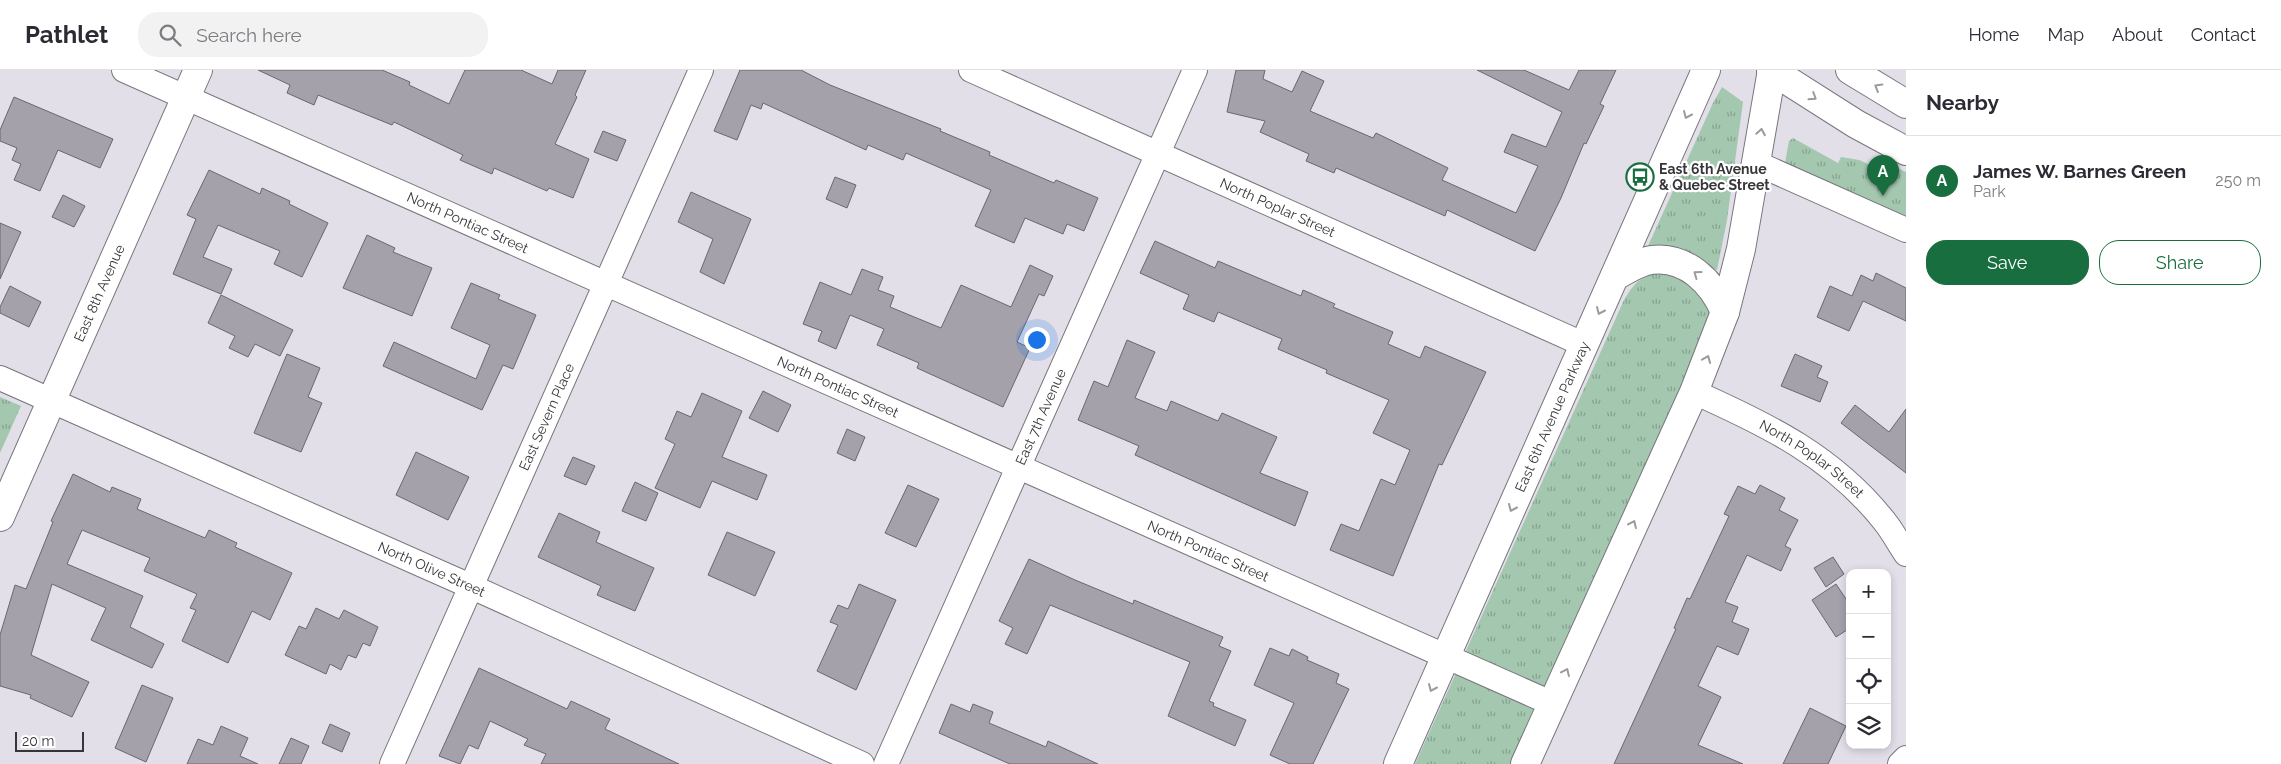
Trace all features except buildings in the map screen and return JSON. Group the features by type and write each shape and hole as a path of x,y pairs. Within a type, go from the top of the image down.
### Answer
{"main road":[{"name":"East 8th Avenue","path":"0,517 198,70"},
{"name":"East 6th Avenue Parkway","path":"1398,764 1706,70"},
{"path":"1525,764 1694,392 1725,312 1741,249 1772,70 1856,124 1906,151"},
{"path":"1850,70 1906,104"},
{"path":"1615,276 1637,264 1650,260 1662,259 1680,264 1701,276 1718,296 1725,312"}],"street":[{"name":"North Pontiac Street","path":"124,70 1551,704"},
{"name":"East Severn Place","path":"392,764 701,70"},
{"name":"North Poplar Street","path":"971,70 1585,345"},
{"name":"East 7th Avenue","path":"886,764 1195,70"},
{"path":"1756,163 1906,230"},
{"name":"North Olive Street","path":"0,378 470,586 862,764"},
{"name":"North Poplar Street","path":"1694,392 1770,427 1818,456 1851,486 1885,522 1906,554"},
{"path":"1900,764 1906,758"}],"green space":[{"path":"1722,87 1743,102 1727,220 1717,270 1647,248"},
{"path":"1793,138 1838,163 1841,157 1859,160 1893,175 1897,168 1906,172 1906,217 1785,163 1789,141"},
{"path":"1667,272 1692,280 1711,309 1710,324 1513,764 1415,764 1624,300 1636,283 1646,277"},
{"path":"0,397 21,406 0,453"}],"place":[{"name":"East 6th Avenue & Quebec Street","path":"1640,177"},
{"name":"James W. Barnes Green","path":"1883,196"}]}
